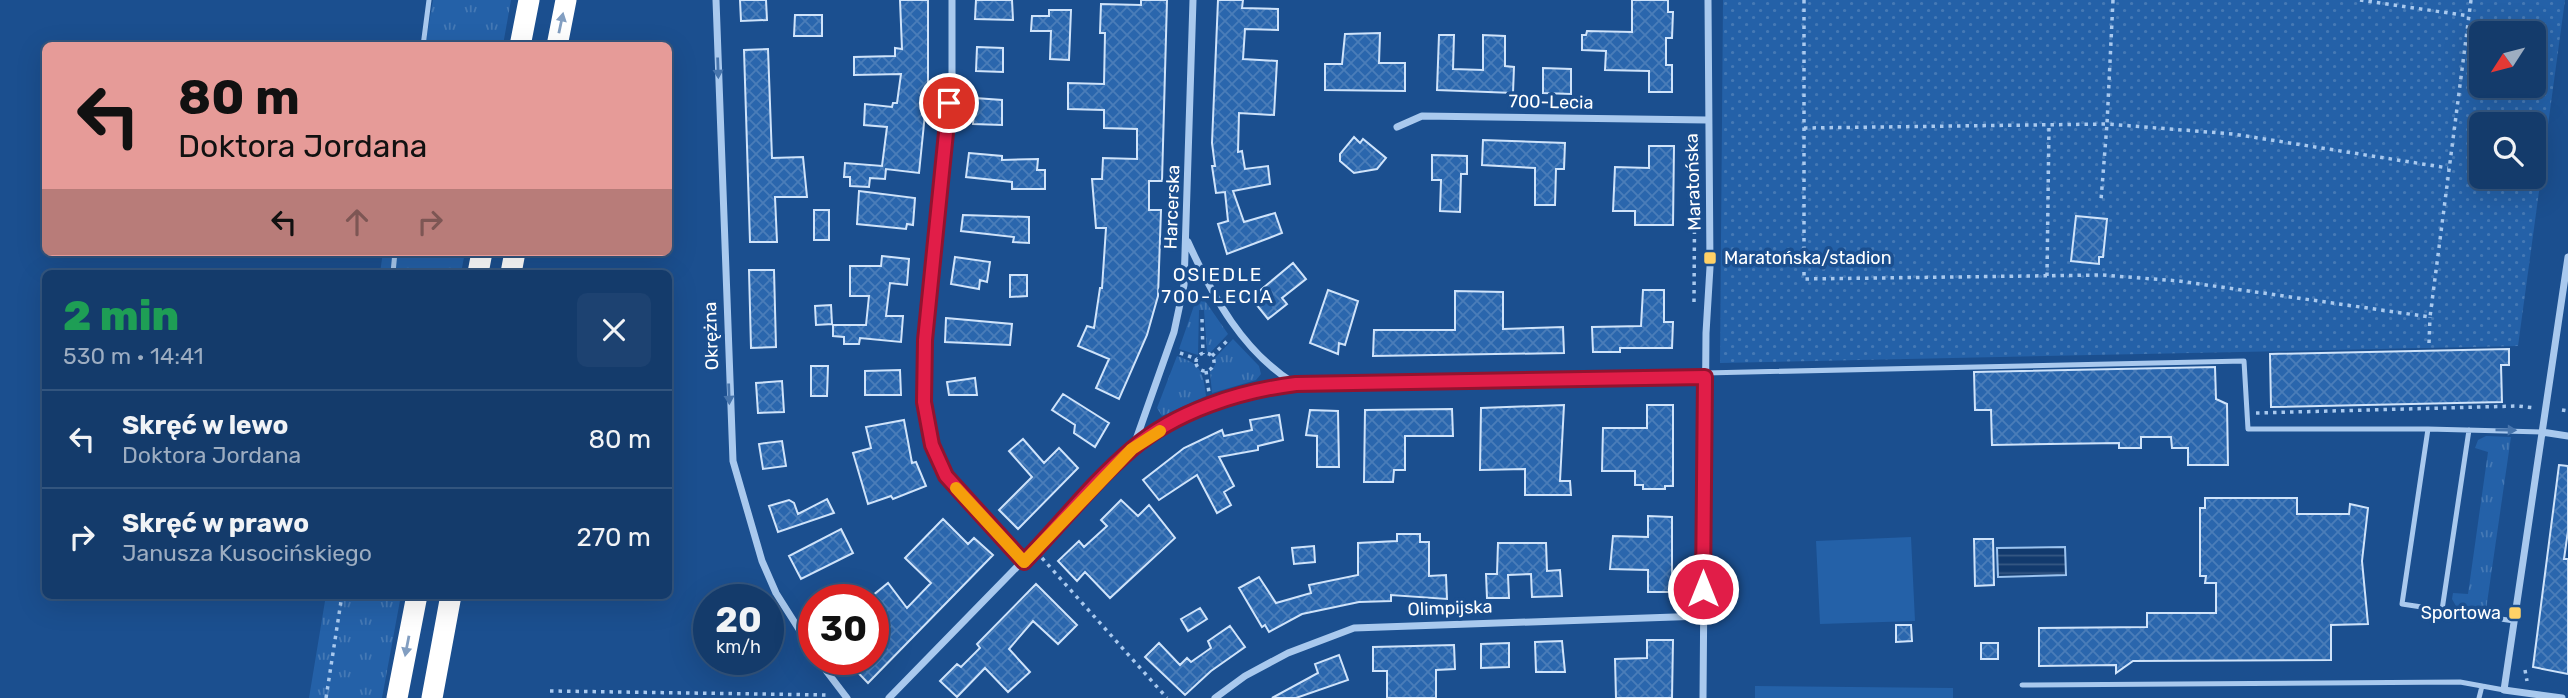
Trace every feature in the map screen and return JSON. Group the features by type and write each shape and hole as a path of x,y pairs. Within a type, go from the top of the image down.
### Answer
{"highway":[{"path":"521,42 529,0"},
{"path":"557,42 566,0"},
{"path":"397,698 416,599"},
{"path":"432,698 451,599"}],"street":[{"name":"Okrężna","path":"716,0 733,461 762,561 776,593 798,628"},
{"path":"952,0 952,79 925,340 924,402 932,445 946,476 1024,562"},
{"name":"Harcerska","path":"1132,449 1181,306 1187,240 1193,0"},
{"name":"Maratońska","path":"1703,698 1705,375 1710,267 1708,0"},
{"name":"700-Lecia","path":"1397,127 1422,116 1707,120"},
{"path":"1187,240 1217,301 1237,330 1264,359 1296,384"},
{"path":"2562,698 2524,696 2504,690 2568,257"},
{"path":"889,698 1132,449 1210,405 1253,392 1296,384 1705,375"},
{"path":"2542,432 2568,436"},
{"name":"Olimpijska","path":"1215,698 1245,676 1279,658 1354,628 1703,616"},
{"path":"829,675 847,698"}],"lane":[{"path":"424,42 429,0"},
{"path":"1705,375 2245,361 2248,429 2542,432"},
{"path":"2428,429 2402,604 2514,621"},
{"path":"2442,610 2469,430"},
{"path":"2022,685 2460,682 2504,690"},
{"path":"2479,698 2482,686"}],"path":[{"path":"1804,0 1804,279 2102,275 2179,281 2430,317"},
{"path":"2101,200 2113,0"},
{"path":"2360,0 2469,16"},
{"path":"2429,343 2448,168 2471,0"},
{"path":"2047,276 2049,123"},
{"path":"1804,128 2107,124 2234,134 2448,168"},
{"path":"1202,319 1203,354"},
{"path":"1212,356 1237,330"},
{"path":"1168,349 1197,359"},
{"path":"1203,354 1212,356"},
{"path":"1197,359 1203,354"},
{"path":"1206,371 1214,365 1212,356"},
{"path":"1197,359 1198,368 1206,371"},
{"path":"1206,371 1210,405"},
{"path":"2247,413 2518,406 2564,411"},
{"path":"1035,550 1167,698"},
{"path":"326,698 341,599"},
{"path":"550,691 829,695 838,687"}],"green space":[{"path":"433,0 511,0 504,42 426,42"},
{"path":"1723,0 2565,0 2546,140 2546,112 2469,112 2469,189 2539,189 2518,346 1720,363"},
{"path":"382,256 464,256 462,270 380,270"},
{"path":"1201,295 1228,334 1210,353 1207,352 1204,310 1199,310 1198,355 1179,349 1197,297"},
{"path":"1233,339 1259,366 1261,374 1256,380 1212,393 1210,372 1215,365 1215,358"},
{"path":"1177,356 1191,362 1199,370 1204,380 1206,396 1162,416 1157,408"},
{"path":"2486,436 2511,437 2486,610 2456,606 2452,599 2453,593 2468,594 2488,452 2475,448 2478,440"},
{"path":"1911,537 1915,621 1820,624 1816,541"},
{"path":"325,599 400,599 382,698 309,698"},
{"path":"1755,686 1953,688 1953,698 1755,698"}],"shaded area":[{"path":"2065,547 2066,575 1998,577 1997,548"}],"building":[{"path":"740,0 766,0 767,20 741,21"},
{"path":"900,0 928,0 928,84 919,173 886,169 885,179 870,178 869,187 850,186 850,177 844,177 845,163 882,166 887,127 864,125 865,104 892,107 893,103 897,103 901,74 854,75 854,57 895,56 895,48 902,49"},
{"path":"976,0 1012,0 1013,20 975,19"},
{"path":"1141,0 1167,0 1162,181 1149,181 1149,210 1161,210 1158,296 1147,335 1119,399 1096,388 1109,359 1078,346 1087,326 1094,328 1102,288 1106,228 1096,228 1092,179 1102,179 1103,158 1137,159 1137,129 1104,128 1104,110 1068,109 1068,83 1104,84 1105,33 1100,33 1101,4 1141,5"},
{"path":"1218,0 1243,0 1242,8 1278,9 1278,30 1245,29 1243,59 1277,61 1274,115 1239,113 1238,152 1242,151 1245,169 1268,166 1270,184 1233,191 1244,222 1275,213 1282,233 1227,254 1218,224 1228,221 1225,192 1216,193 1212,166 1215,166 1212,143"},
{"path":"1632,0 1668,0 1668,12 1673,12 1672,38 1666,38 1666,65 1672,65 1672,92 1649,92 1649,71 1605,70 1606,51 1582,50 1582,35 1586,35 1587,31 1632,32"},
{"path":"1049,10 1071,10 1069,60 1050,59 1051,31 1031,31 1032,16 1049,16"},
{"path":"795,15 822,15 822,36 794,36"},
{"path":"1380,33 1379,63 1405,63 1405,91 1325,90 1325,64 1342,64 1345,34"},
{"path":"1439,35 1454,35 1453,69 1483,70 1483,35 1505,36 1505,66 1514,67 1513,93 1437,90"},
{"path":"977,47 1003,48 1003,72 976,71"},
{"path":"768,49 772,158 803,157 807,197 775,197 777,242 750,242 744,50"},
{"path":"1543,68 1571,69 1571,94 1543,93"},
{"path":"975,98 1002,100 1002,125 973,124"},
{"path":"1354,137 1360,143 1363,139 1386,158 1377,169 1354,173 1340,161 1340,154"},
{"path":"1483,140 1565,143 1564,169 1556,169 1555,205 1535,205 1535,168 1482,165"},
{"path":"1649,146 1674,146 1673,225 1635,225 1635,211 1613,211 1615,167 1649,168"},
{"path":"969,153 1002,156 1002,160 1038,159 1037,170 1045,170 1045,189 1012,189 1012,182 966,177"},
{"path":"1432,155 1467,156 1467,174 1461,174 1460,212 1440,211 1441,180 1432,180"},
{"path":"859,191 915,198 913,225 907,224 906,229 857,224"},
{"path":"814,210 829,210 829,240 814,240"},
{"path":"963,215 1029,217 1029,243 1013,242 1014,237 961,231"},
{"path":"2076,216 2107,219 2103,257 2099,257 2099,264 2071,261"},
{"path":"882,256 909,259 907,285 890,283 886,316 903,316 901,342 860,338 859,344 844,344 844,337 833,336 833,325 866,325 869,296 850,296 850,266 881,266"},
{"path":"955,257 990,262 987,282 980,280 979,289 951,284"},
{"path":"1293,263 1306,279 1282,298 1287,304 1268,319 1251,298"},
{"path":"749,270 774,270 776,347 751,348"},
{"path":"1010,275 1027,275 1027,296 1010,297"},
{"path":"1328,290 1358,301 1345,345 1339,343 1338,354 1310,343"},
{"path":"1643,290 1664,290 1664,322 1673,322 1672,348 1620,348 1620,352 1593,352 1592,327 1641,326"},
{"path":"1455,291 1503,292 1503,329 1563,327 1564,353 1373,356 1374,330 1455,330"},
{"path":"831,305 832,324 816,325 815,306"},
{"path":"946,318 1012,324 1010,345 945,342"},
{"path":"2509,349 2509,365 2501,365 2502,402 2271,407 2270,354"},
{"path":"811,366 828,366 827,396 811,396"},
{"path":"2215,367 2216,399 2227,404 2228,465 2188,465 2188,448 2172,448 2171,437 2141,437 2141,448 2119,448 2119,443 1992,445 1991,410 1975,410 1974,372"},
{"path":"900,370 901,395 865,395 865,371"},
{"path":"975,378 977,395 949,395 947,382"},
{"path":"782,381 784,412 758,413 756,383"},
{"path":"1063,394 1109,423 1095,447 1074,433 1075,425 1052,410"},
{"path":"1564,405 1560,481 1570,481 1571,495 1525,495 1525,469 1480,470 1481,408"},
{"path":"1647,405 1673,405 1673,486 1665,486 1665,489 1643,489 1643,485 1635,485 1635,471 1602,471 1603,428 1647,428"},
{"path":"1452,409 1453,436 1405,436 1405,470 1394,470 1393,482 1364,482 1365,410"},
{"path":"1310,410 1338,411 1339,467 1317,467 1317,436 1306,435"},
{"path":"1279,415 1283,440 1258,446 1258,450 1219,457 1234,486 1224,492 1231,505 1217,513 1197,475 1159,500 1143,480 1184,448 1222,430 1224,436 1252,430 1250,420"},
{"path":"904,420 912,463 916,462 926,486 893,499 891,496 868,504 853,453 871,448 866,427"},
{"path":"1023,439 1044,463 1059,448 1078,468 1018,529 999,510 1032,477 1009,451"},
{"path":"782,441 786,466 763,469 759,444"},
{"path":"2559,465 2568,466 2568,531 2564,559 2568,559 2568,674 2533,667"},
{"path":"2205,498 2297,498 2297,514 2349,514 2350,504 2368,508 2362,561 2368,624 2331,625 2331,660 2133,661 2116,673 2116,665 2039,666 2039,628 2147,627 2147,613 2216,613 2216,583 2205,583 2206,576 2200,576 2200,508 2205,508"},
{"path":"827,499 834,513 778,532 769,506 789,500 794,503 798,514"},
{"path":"1121,500 1138,516 1149,505 1175,538 1110,598 1085,572 1077,581 1058,561 1079,541 1084,547 1107,526 1101,520"},
{"path":"1648,516 1672,517 1672,592 1648,592 1648,570 1610,569 1613,536 1648,537"},
{"path":"943,519 968,544 974,538 993,555 889,661 889,584 907,608 931,583 905,558"},
{"path":"841,529 853,553 801,579 789,556"},
{"path":"1397,534 1420,534 1420,542 1429,542 1429,576 1446,575 1447,599 1391,595 1391,601 1359,602 1302,614 1269,632 1265,625 1262,627 1239,588 1259,577 1276,603 1311,593 1309,585 1358,575 1358,543 1397,541"},
{"path":"1974,539 1993,539 1994,585 1975,586"},
{"path":"1498,543 1546,543 1547,571 1560,570 1562,596 1532,597 1531,574 1508,575 1509,598 1487,598 1486,574 1497,574"},
{"path":"1314,546 1315,562 1294,564 1292,548"},
{"path":"1036,584 1077,625 1058,644 1033,621 1009,649 1030,672 1008,692 985,668 957,697 940,681 957,664 961,667 980,648 977,644"},
{"path":"1200,608 1207,619 1188,631 1181,619"},
{"path":"1896,625 1911,625 1912,641 1896,642"},
{"path":"1230,626 1245,647 1211,671 1185,695 1145,657 1159,643 1180,665 1187,658 1191,662 1211,648 1208,641"},
{"path":"1647,640 1673,640 1672,698 1616,698 1615,659 1647,658"},
{"path":"1562,641 1565,672 1536,672 1535,642"},
{"path":"1509,643 1509,667 1481,668 1481,644"},
{"path":"1981,643 1998,643 1998,659 1981,659"},
{"path":"1454,645 1455,669 1436,670 1436,698 1387,698 1387,671 1373,671 1373,647"},
{"path":"1339,655 1348,680 1296,698 1272,698 1318,673 1315,664"},
{"path":"860,675 876,675 868,683"}],"slow traffic":[{"path":"956,488 1024,562 1132,449 1160,431"}],"place":[{"name":"Maratońska/stadion","path":"1710,258"},
{"name":"Sportowa","path":"2515,613"}],"district":[{"name":"OSIEDLE 700-LECIA","path":"1218,285"}],"route":[{"path":"949,103 925,340 924,402 932,445 946,476 1024,562 1132,449 1187,416 1221,401 1253,392 1296,384 1705,377 1703,589"}]}
